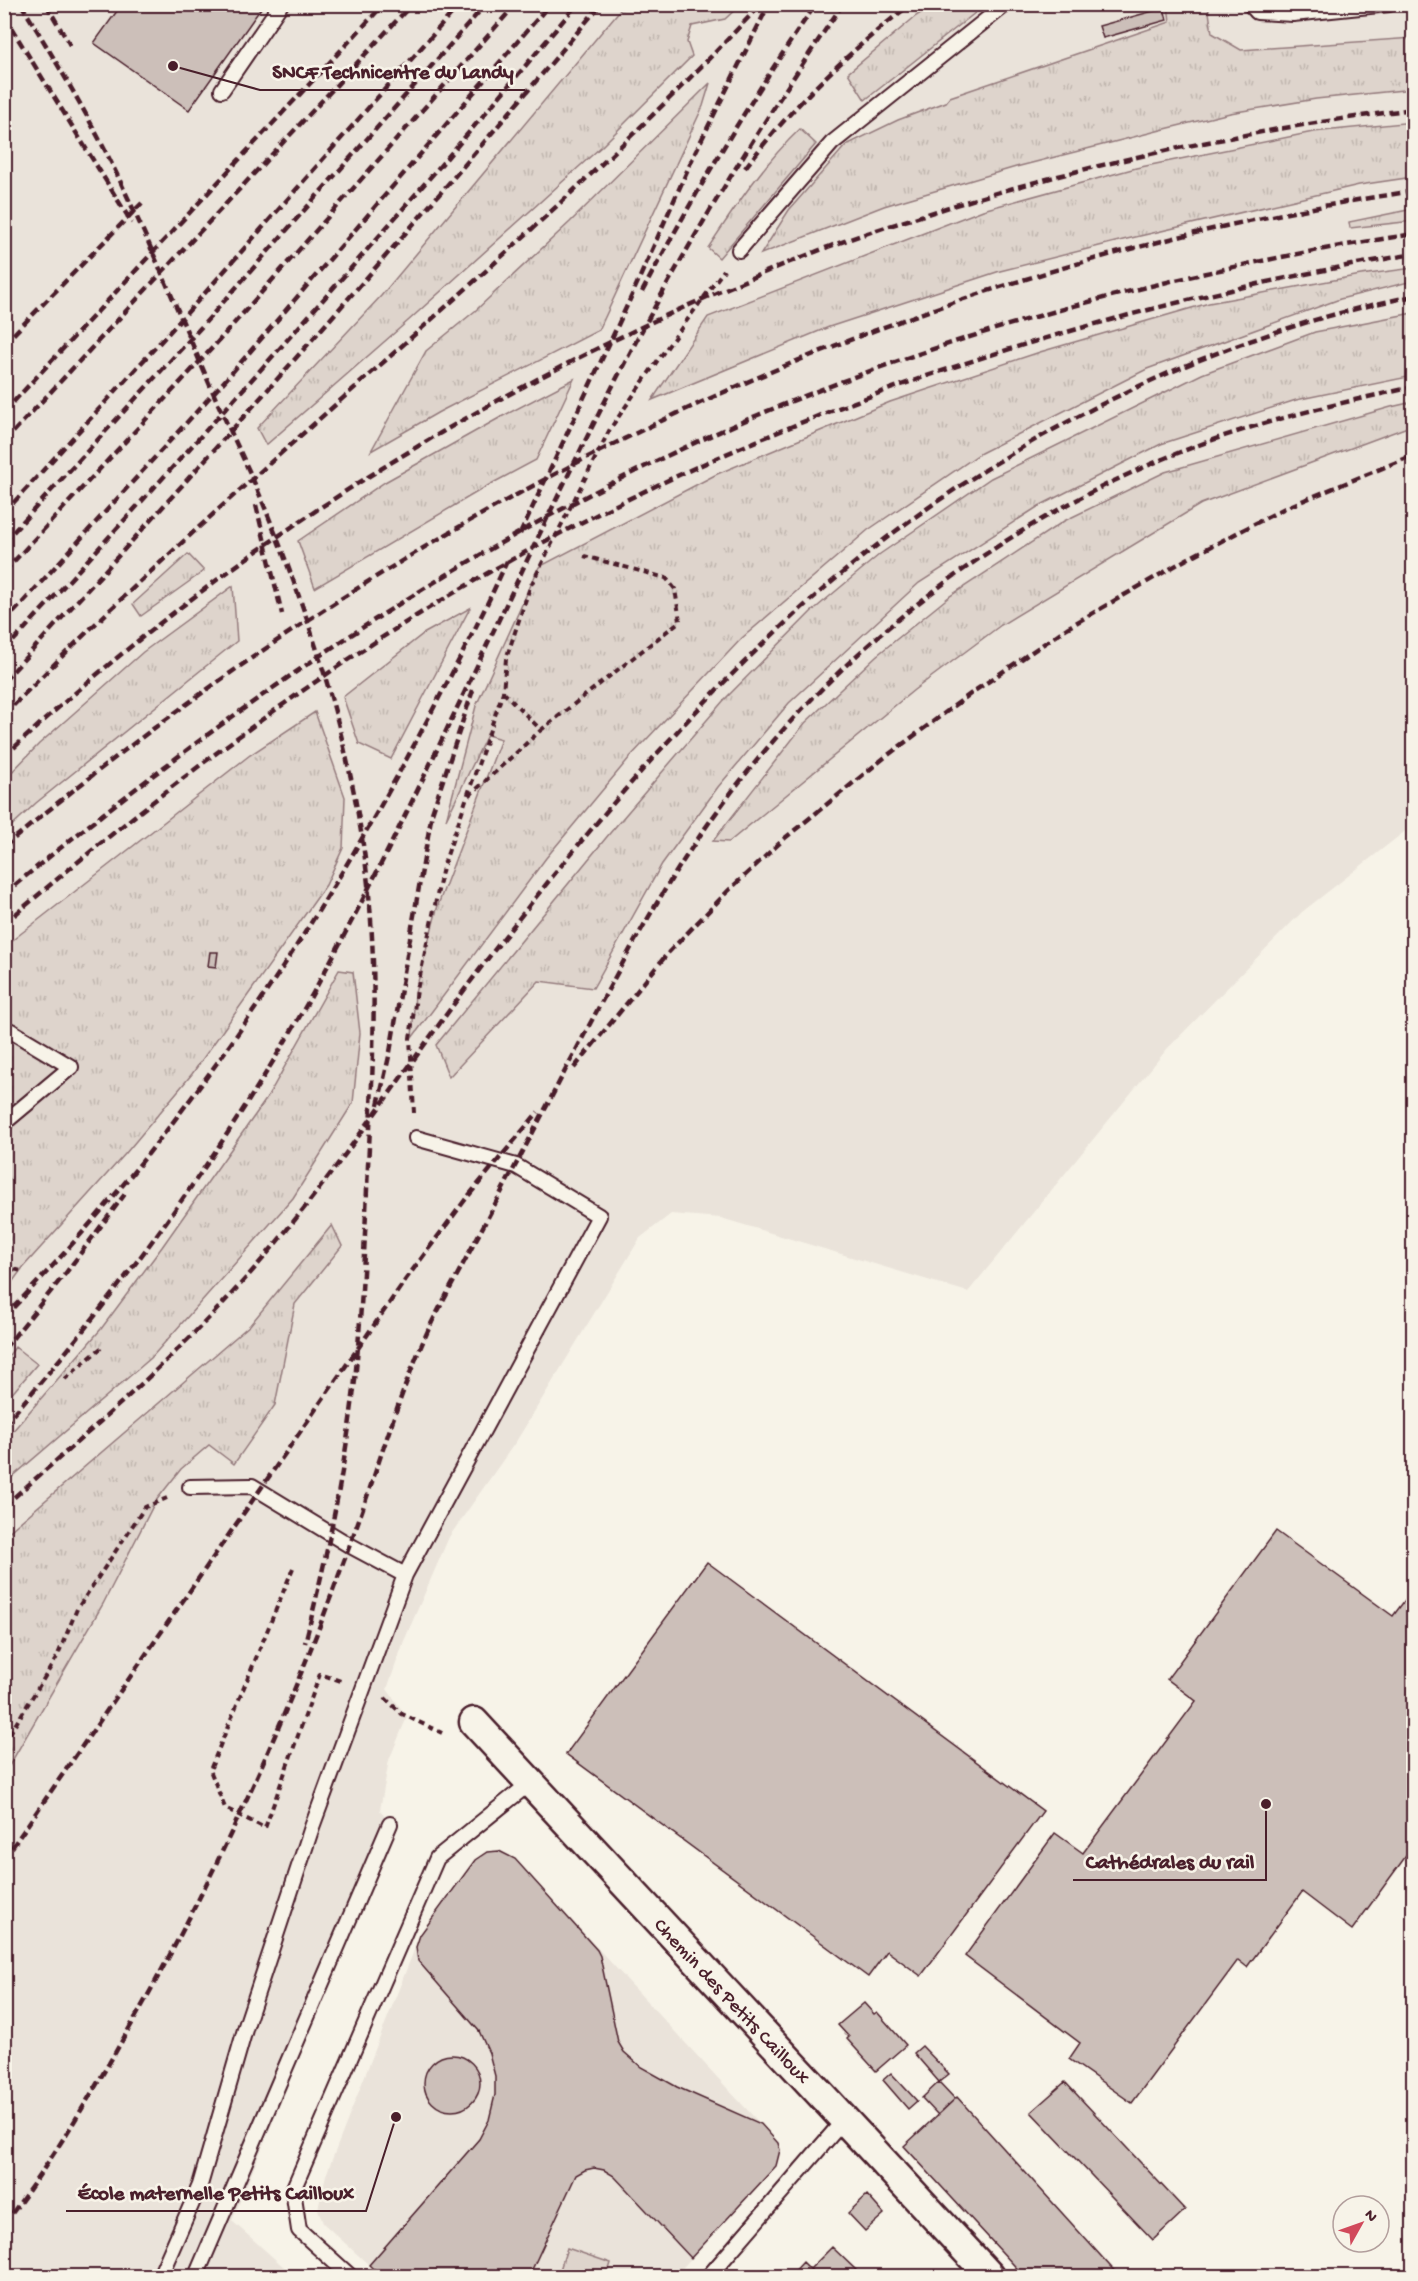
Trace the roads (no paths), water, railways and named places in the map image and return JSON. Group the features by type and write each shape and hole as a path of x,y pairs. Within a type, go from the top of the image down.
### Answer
{"street":[{"name":"Chemin des Petits Cailloux","path":"474,1722 990,2277"}],"lane":[{"path":"222,90 281,4"},
{"path":"739,250 832,143 1006,4"},
{"path":"1250,4 1257,12 1293,14 1389,4"},
{"path":"4,1030 11,1031 71,1067 4,1123"},
{"path":"160,2277 200,2186 250,2015 312,1827 405,1575 599,1216 516,1166 416,1138"},
{"path":"190,1488 252,1486 349,1545 405,1575"},
{"path":"350,2277 299,2230 293,2190 437,1858 531,1782"},
{"path":"196,2277 390,1824"},
{"path":"709,2277 844,2120"}],"railway":[{"path":"21,4 66,78 107,154 265,508 296,589 323,670 345,753 362,838 371,919 374,1002 360,1327 341,1480 305,1643"},
{"path":"46,4 70,45"},
{"path":"4,412 384,4"},
{"path":"4,442 412,4"},
{"path":"4,513 196,303 460,4"},
{"path":"4,542 204,324 486,4"},
{"path":"4,572 215,345 516,4"},
{"path":"4,623 229,376 550,4"},
{"path":"4,651 295,331 508,87 577,4"},
{"path":"4,681 307,346 601,4"},
{"path":"4,715 96,623 191,535 577,187 671,97 761,4"},
{"path":"520,534 632,295 695,153 769,4"},
{"path":"642,292 725,145 816,4"},
{"path":"4,1425 89,1323 170,1217 280,1051 354,917 393,840 580,451 644,326 725,186 843,4"},
{"path":"745,168 822,80 911,4"},
{"path":"4,16 132,223"},
{"path":"4,757 95,676 191,600 289,528 392,462 497,401 605,345 715,293 858,236 1006,190 1121,161 1238,136 1414,109"},
{"path":"4,847 160,724 322,611 490,510 663,420 842,343 1027,279 1218,228 1414,191"},
{"path":"4,344 142,203"},
{"path":"4,894 180,755 364,627 459,567 556,512 656,461 758,415 837,383 998,328 1080,304 1246,264 1414,234"},
{"path":"4,924 120,827 240,735 302,691 364,649 493,570 601,512 712,460 824,414 939,372 1056,335 1174,304 1293,276 1414,254"},
{"path":"4,1506 140,1385 236,1289 298,1216 506,935 595,825 691,716 742,664 849,568 904,525 961,485 1021,448 1147,383 1212,355 1278,331 1346,311 1414,296"},
{"path":"4,2224 50,2159 106,2069 175,1946 226,1844 317,1633 401,1397 432,1322 642,928 693,846 742,779 796,716 854,658 918,604 985,555 1056,511 1130,473 1207,442 1309,411 1414,387"},
{"path":"574,1068 668,953 727,892 785,838 884,758 973,692 1067,628 1187,559 1285,508 1414,455"},
{"path":"256,505 282,614"},
{"path":"4,1317 68,1249 186,1106 292,953 387,794 461,656 507,561"},
{"path":"378,1105 390,1052 432,813 473,690"},
{"path":"4,1859 406,1279 465,1200 538,1112"},
{"path":"4,1349 65,1274 125,1194"}],"place":[{"name":"SNCF Technicentre du Landy","path":"173,66"},
{"name":"Cathédrales du rail","path":"1266,1804"},
{"name":"École maternelle Petits Cailloux","path":"396,2117"}]}
